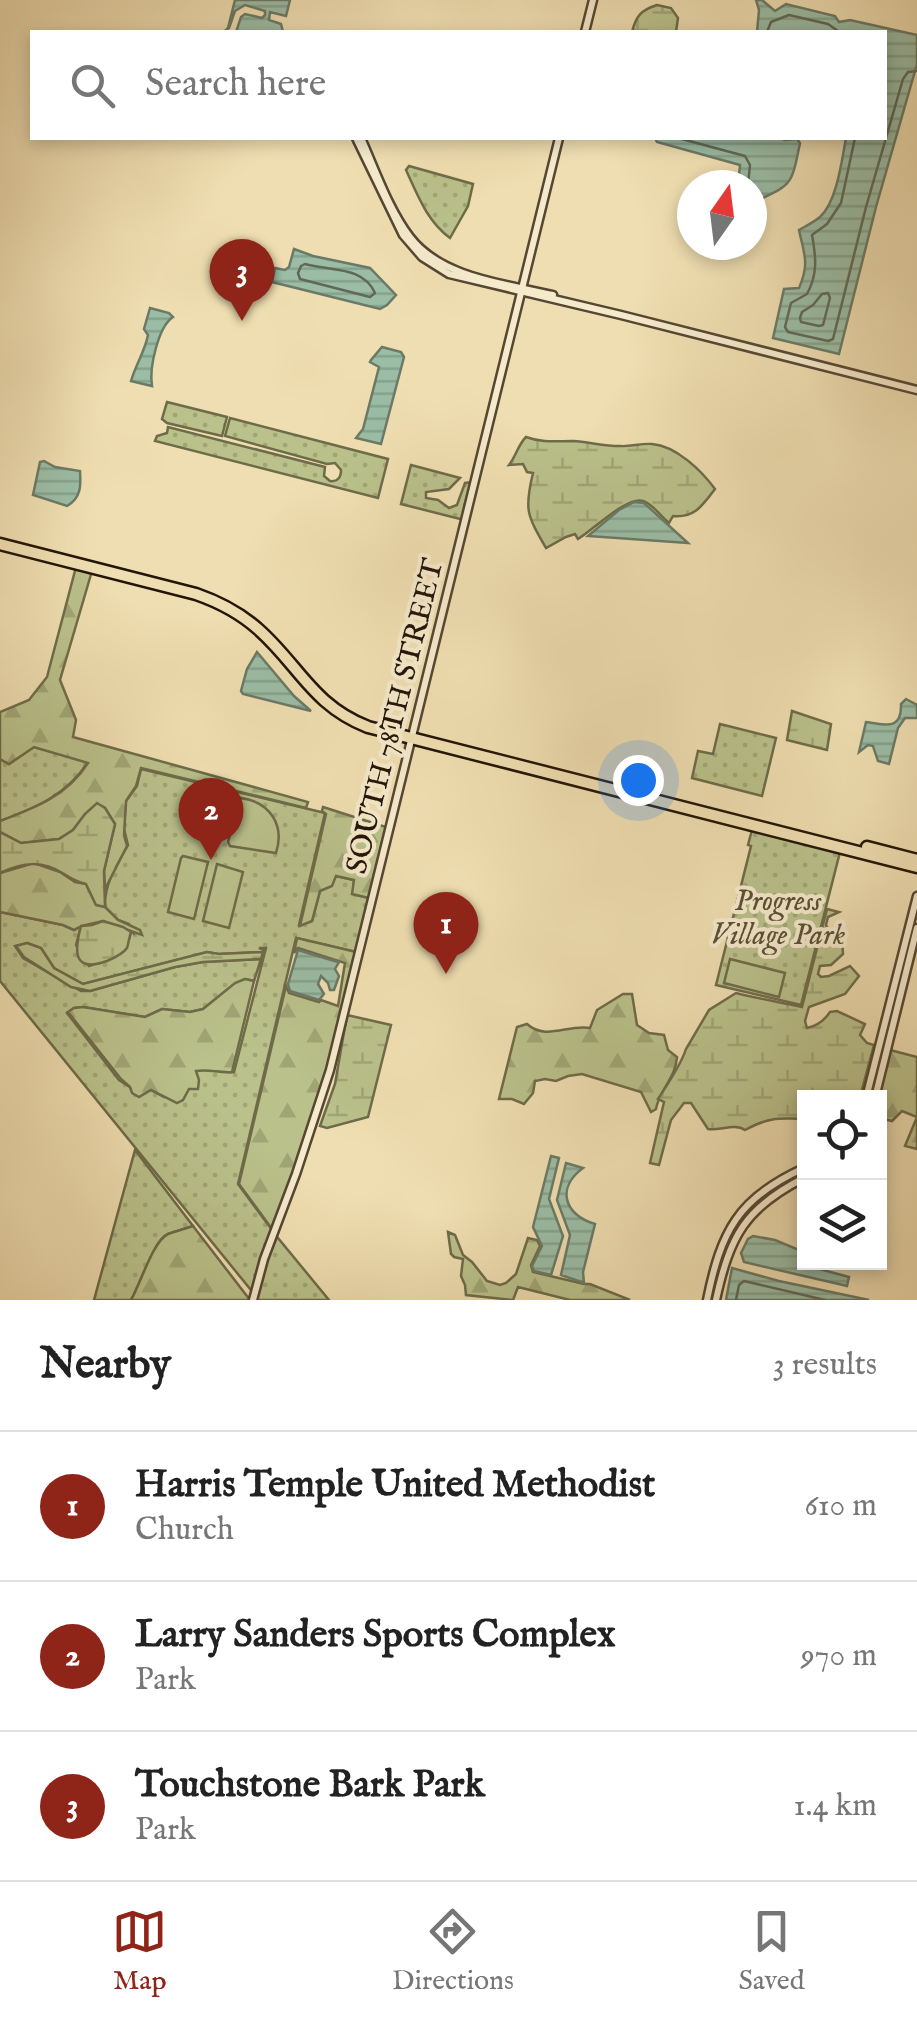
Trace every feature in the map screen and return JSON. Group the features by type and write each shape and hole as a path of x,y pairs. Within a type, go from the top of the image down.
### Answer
{"main road":[{"path":"0,544 222,604 264,634 314,692 362,718 412,735 917,863"},
{"path":"757,822 917,863"}],"street":[{"path":"586,30 593,0"},
{"path":"359,140 402,225 423,251 454,270 917,390"},
{"name":"SOUTH 78TH STREET","path":"253,1300 330,1070 559,140"},
{"path":"868,1090 917,896"},
{"path":"878,1090 917,928"},
{"path":"707,1300 722,1242 739,1215 764,1191 797,1172"},
{"path":"716,1300 729,1249 745,1222 777,1192 800,1180"}],"green space":[{"path":"657,5 671,8 678,18 676,30 633,30 647,9"},
{"path":"409,166 473,184 468,206 450,238 424,207 406,170"},
{"path":"167,402 227,417 222,436 167,423 162,419"},
{"path":"230,418 388,459 378,498 155,441 157,436 167,433 168,427 325,467 324,476 330,481 340,477 341,470 335,463 225,436"},
{"path":"526,437 614,446 661,446 687,460 715,489 698,509 673,516 669,523 650,505 636,501 619,508 578,539 575,534 546,548 529,512 533,473 527,472 523,464 509,465"},
{"path":"411,465 460,478 449,489 426,492 426,498 449,508 457,505 465,483 473,482 464,520 401,504"},
{"path":"76,567 92,571 60,680 76,720 73,737 308,802 306,808 141,768 126,801 127,846 105,889 104,871 115,824 105,808 97,804 59,839 21,843 0,832 0,821 38,806 60,792 88,763 34,747 9,764 0,759 0,712 29,700 47,677"},
{"path":"792,711 831,724 827,750 787,740"},
{"path":"720,724 776,738 762,796 692,778 698,751 713,754"},
{"path":"34,747 88,762 60,792 0,821 0,759 9,764"},
{"path":"141,769 325,813 299,925 312,921 320,891 336,876 354,880 353,894 369,898 356,952 296,938 238,1184 329,1300 259,1300 0,981 0,912 74,930 81,926 76,945 89,966 110,958 125,945 133,933 129,924 118,920 105,907 105,899 128,845 124,829 126,801 137,786","holes":["27,943 41,948 54,968 83,984 207,952 263,952 259,948 266,948 234,1072 195,1072 164,1097 151,1090 130,1087 119,1080 67,1013 83,1007 145,1017 162,1009 203,1009 236,983 254,981 261,959 203,962 81,991 23,958 15,946"]},
{"path":"241,798 260,804 273,816 278,833 276,853 230,846"},
{"path":"97,803 115,824 104,871 105,907 96,905 86,884 48,866 25,865 0,873 0,832 21,843 59,839 73,830"},
{"path":"323,807 386,827 369,898 352,894 354,880 336,876 332,886 320,891 312,921 300,926 326,814"},
{"name":"Progress Village Park","path":"753,826 840,852 801,1005 716,985"},
{"path":"183,856 208,862 194,919 168,912"},
{"path":"34,863 86,884 96,905 105,907 142,935 103,921 74,930 0,912 0,873"},
{"path":"217,864 243,872 229,928 203,921"},
{"path":"827,909 839,912 828,917 826,925 842,940 843,954 831,965 820,966 818,974 829,976 850,966 859,976 845,994 809,1007 805,1021 807,1028 811,1027 837,1011 865,1024 860,1035 874,1045 862,1090 797,1090 797,1119 774,1119 745,1130 708,1129 691,1103 684,1103 671,1120 659,1165 650,1163 664,1102 658,1099 709,1010 736,993 802,1007"},
{"path":"103,921 131,932 127,948 107,961 82,962 77,952 81,926"},
{"path":"297,938 356,952 328,1069 272,1229 239,1184 286,986 289,993 338,1006 345,963 298,948 294,953"},
{"path":"27,943 41,948 54,968 83,984 207,952 263,952 261,959 175,967 90,991 71,987 24,957 16,946"},
{"path":"730,959 785,973 779,997 724,983"},
{"path":"245,979 254,981 232,1072 196,1071 198,1089 189,1089 177,1103 151,1090 139,1097 132,1093 68,1012 83,1007 145,1017 162,1009 190,1012 203,1009"},
{"path":"623,994 632,994 637,1025 649,1033 664,1035 668,1050 677,1057 656,1109 651,1112 641,1092 582,1074 556,1081 535,1081 533,1093 524,1104 499,1099 517,1027 527,1024 549,1032 590,1028 597,1010"},
{"path":"347,1015 391,1025 368,1117 327,1128 320,1126 335,1084"},
{"path":"890,1050 917,1057 917,1117 902,1111 892,1121 887,1120 887,1090 881,1090"},
{"path":"917,1117 917,1149 905,1146"},
{"path":"135,1150 193,1226 163,1238 131,1300 94,1300"},
{"path":"193,1226 250,1300 131,1300 163,1238"},
{"path":"448,1232 455,1235 463,1255 487,1281 500,1285 516,1274 528,1238 537,1240 540,1246 531,1265 533,1272 590,1284 630,1300 570,1300 518,1287 513,1300 466,1295 461,1276 463,1259 451,1254"}],"water":[{"path":"235,0 290,0 286,16 270,12 269,20 281,24 282,30 237,30 245,14 262,18 265,15 265,11 245,5 235,11 228,28"},
{"path":"756,0 762,0 775,11 786,4 835,16 839,22 850,20 917,35 917,64 839,354 773,338 784,289 799,288 804,272 799,230 820,217 831,201 846,140 887,140 887,30 757,30"},
{"path":"656,140 800,143 788,183 767,196 767,170 740,170 740,165"},
{"path":"294,249 370,268 396,295 380,309 272,282 275,268 289,267"},
{"path":"150,308 173,317 156,348 152,386 131,381 147,341 144,329"},
{"path":"382,347 401,352 404,357 381,444 356,438 363,429 379,367 370,362"},
{"path":"40,462 80,471 79,491 67,506 33,495"},
{"path":"634,502 644,503 688,543 588,536"},
{"path":"257,652 311,711 243,694 247,669"},
{"path":"906,699 917,705 917,718 905,718 898,728 889,764 878,761 873,746 859,752 866,722 895,723"},
{"path":"298,950 339,962 334,990 321,976 318,984 324,994 319,1000 290,991 288,984"},
{"path":"551,1156 559,1158 549,1199 563,1236 551,1275 534,1271 532,1266 542,1246 533,1227"},
{"path":"566,1163 583,1168 569,1184 570,1208 595,1224 584,1283 561,1275 570,1235 557,1200"},
{"path":"753,1236 775,1240 797,1249 797,1270 823,1270 849,1277 847,1286 744,1262 741,1253"},
{"path":"732,1268 779,1281 869,1300 726,1300"}],"place":[{"name":"Touchstone Bark Park","path":"242,321"},
{"name":"Larry Sanders Sports Complex","path":"211,860"},
{"name":"Harris Temple United Methodist","path":"446,974"}]}
